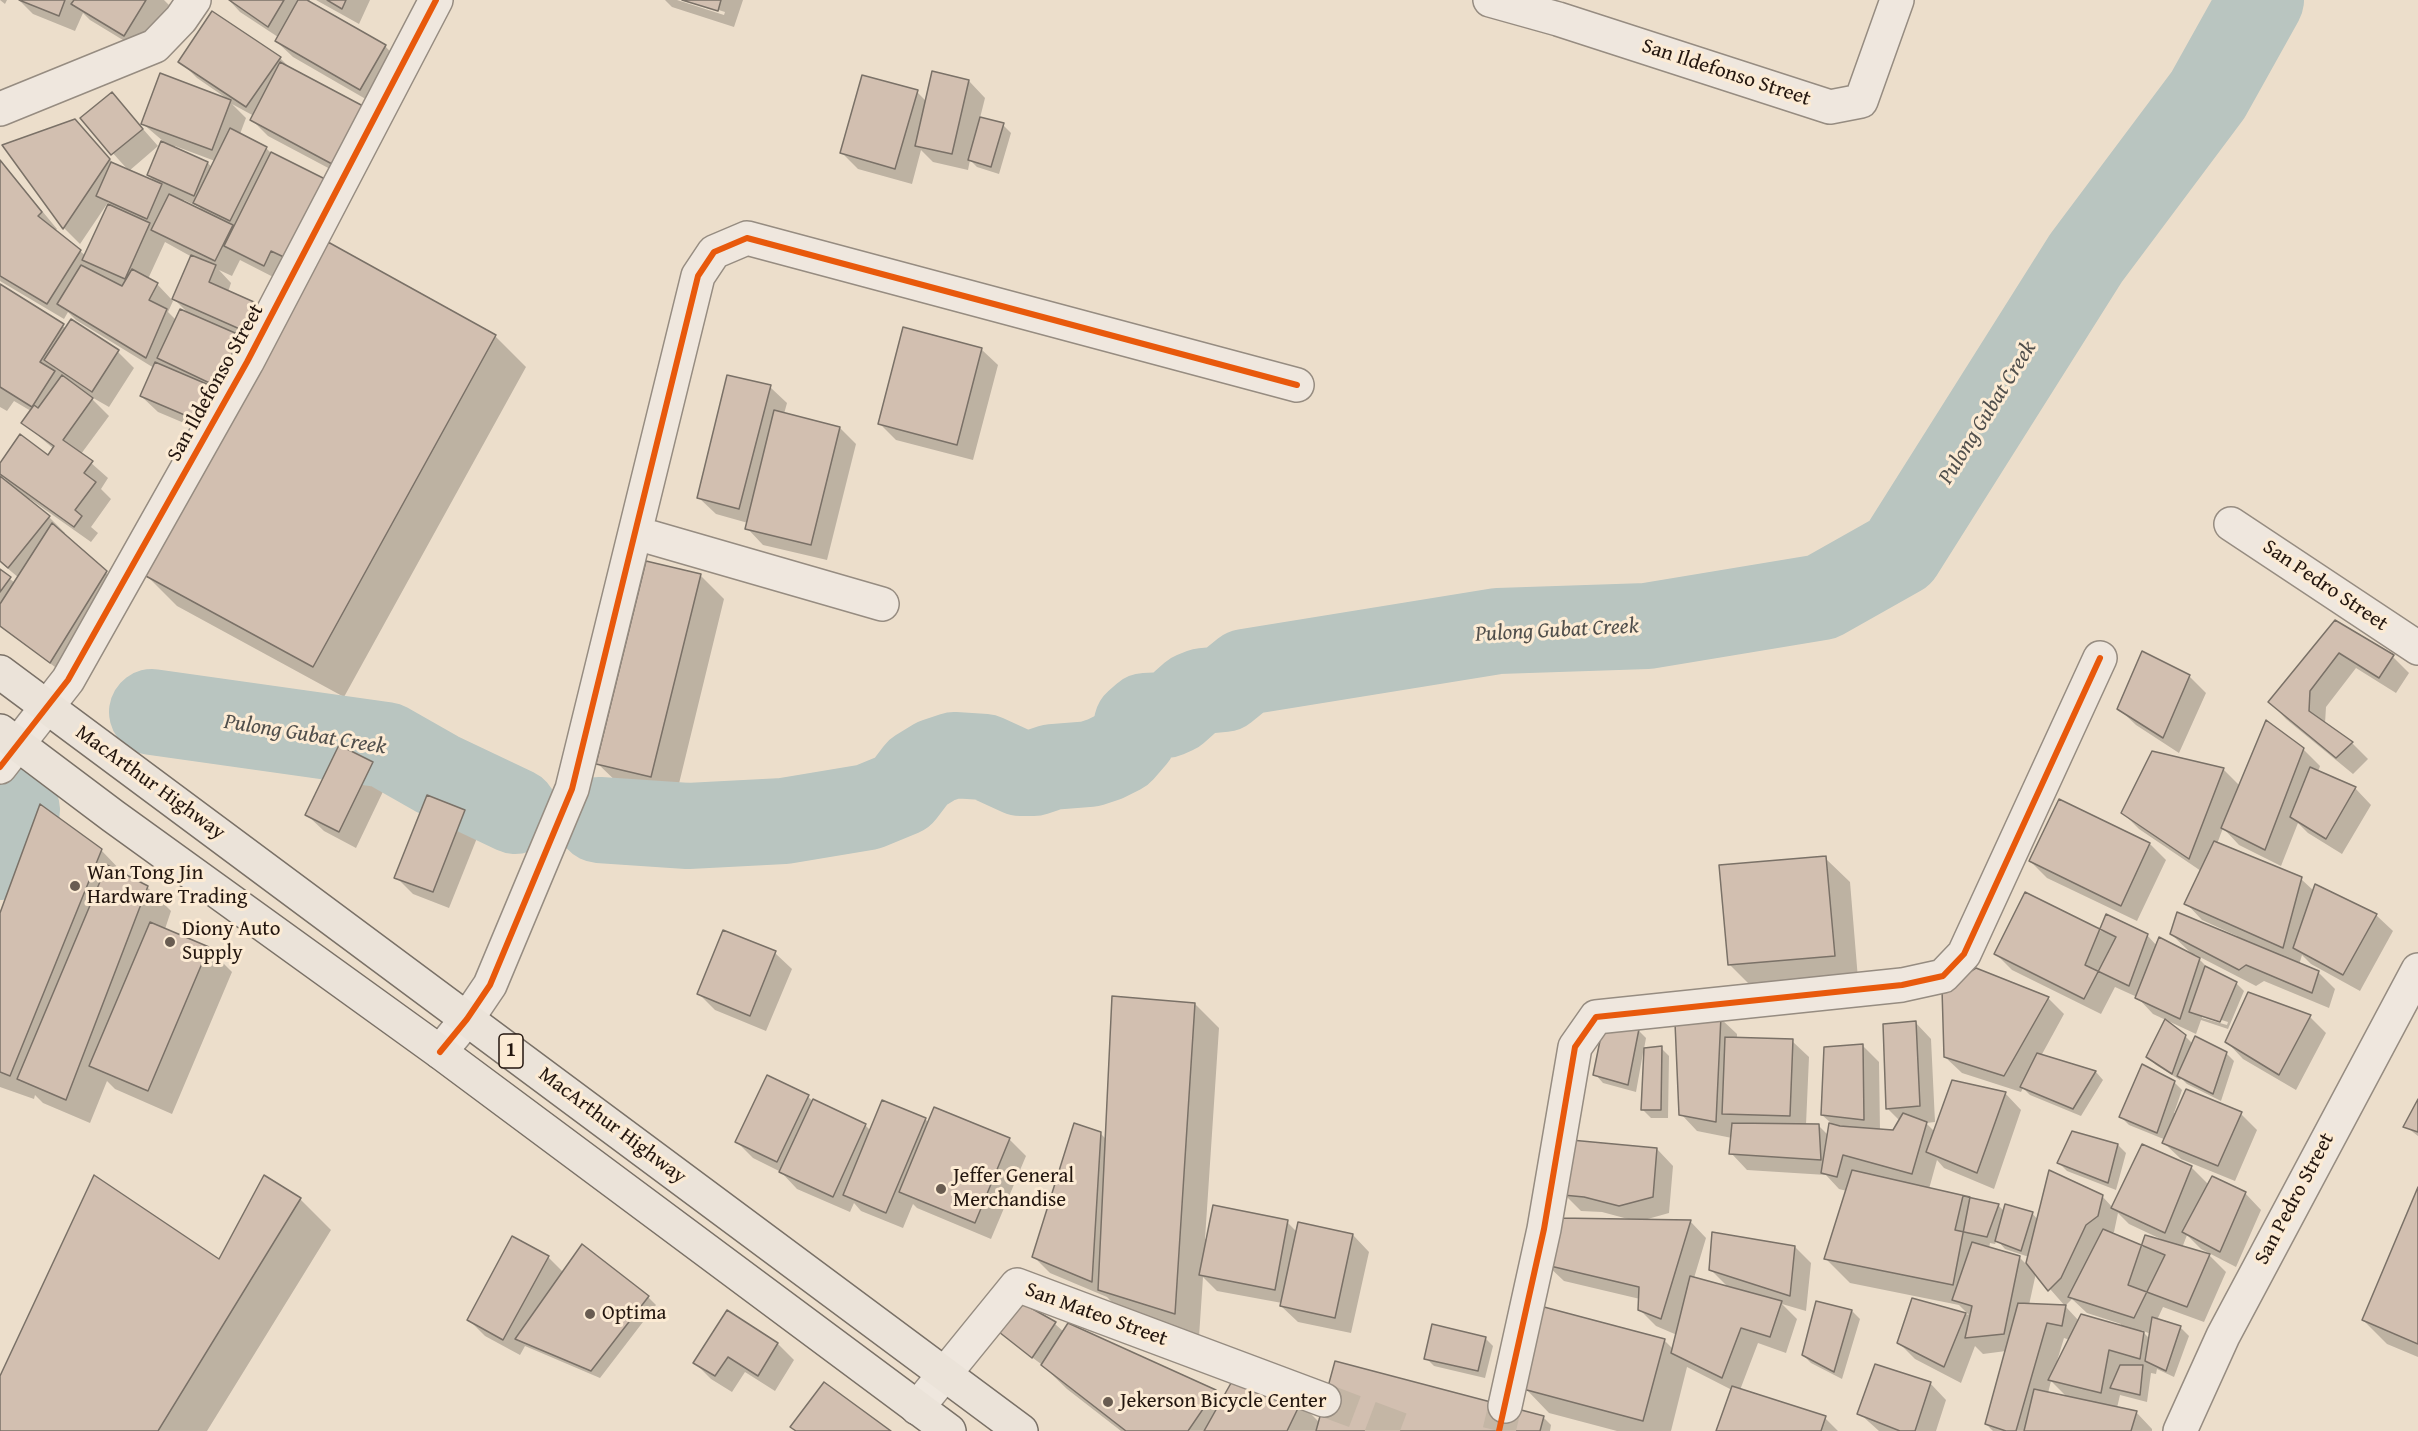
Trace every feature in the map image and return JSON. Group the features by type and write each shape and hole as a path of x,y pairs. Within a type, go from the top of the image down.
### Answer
{"highway":[{"name":"MacArthur Highway","path":"0,672 1021,1431"},
{"name":"MacArthur Highway","path":"6,747 113,816 440,1052 949,1431"}],"street":[{"path":"0,108 155,46 181,19 194,0"},
{"name":"San Ildefonso Street","path":"6,747 48,708 68,680 248,362 436,0"},
{"name":"San Ildefonso Street","path":"1490,0 1561,9 1830,107 1861,101 1897,0"},
{"path":"440,1052 467,1019 490,985 572,789 698,276 714,252 747,238 1297,385"},
{"name":"San Pedro Street","path":"2231,524 2418,648"},
{"path":"636,533 882,604"},
{"path":"1505,1406 1544,1229 1575,1047 1596,1017 1902,985 1943,976 1965,954 2100,658"},
{"name":"San Pedro Street","path":"2180,1431 2223,1336 2405,1022 2418,970"},
{"name":"San Mateo Street","path":"917,1408 1017,1285 1324,1400"}],"building":[{"path":"19,0 65,0 59,16"},
{"path":"74,0 146,0 124,36 71,4"},
{"path":"229,0 284,0 268,27"},
{"path":"298,0 307,0 386,45 360,90 275,41"},
{"path":"327,0 346,0 342,9"},
{"path":"682,0 721,0 718,11"},
{"path":"212,11 281,57 246,107 178,62"},
{"path":"280,62 363,106 332,164 250,120"},
{"path":"932,71 969,80 952,154 915,146"},
{"path":"160,73 231,100 212,150 141,124"},
{"path":"862,75 918,90 895,169 840,153"},
{"path":"112,92 143,129 111,155 80,118"},
{"path":"980,117 1004,123 991,167 968,160"},
{"path":"75,119 110,159 63,229 2,145"},
{"path":"230,128 267,147 230,221 193,203"},
{"path":"161,141 208,162 194,196 147,175"},
{"path":"271,152 327,180 288,259 271,251 264,266 224,246"},
{"path":"0,160 42,212 38,216 81,250 47,304 0,276"},
{"path":"111,162 162,184 147,219 96,196"},
{"path":"169,194 233,225 215,261 151,230"},
{"path":"108,204 150,223 125,279 82,260"},
{"path":"328,242 496,335 313,667 144,575"},
{"path":"191,255 216,265 209,282 254,302 242,330 172,299"},
{"path":"81,265 122,286 132,269 158,283 149,300 167,309 146,358 57,304"},
{"path":"0,284 64,324 40,362 55,371 32,407 0,387"},
{"path":"180,309 242,336 218,387 157,358"},
{"path":"71,319 119,350 92,392 44,360"},
{"path":"903,327 982,348 957,445 878,424"},
{"path":"155,362 209,385 194,419 140,396"},
{"path":"62,375 93,398 63,440 93,461 84,473 96,482 75,510 82,516 74,527 0,474 0,463 20,434 48,455 54,446 21,423 34,405 38,408"},
{"path":"727,375 771,385 739,509 697,498"},
{"path":"774,410 840,427 811,545 745,529"},
{"path":"0,476 50,516 8,568 0,561"},
{"path":"52,523 107,571 50,663 0,626 0,604"},
{"path":"646,561 701,574 651,777 596,764"},
{"path":"0,569 11,577 0,592"},
{"path":"2335,620 2394,655 2379,678 2339,653 2310,691 2309,711 2353,742 2336,758 2268,702"},
{"path":"2142,651 2190,675 2163,738 2117,709"},
{"path":"2266,720 2304,748 2265,850 2221,828"},
{"path":"339,745 373,762 339,832 305,815"},
{"path":"2152,751 2224,768 2189,859 2121,813"},
{"path":"2310,767 2356,787 2326,839 2290,817"},
{"path":"427,795 465,810 433,892 394,878"},
{"path":"2059,799 2150,843 2121,906 2029,861"},
{"path":"40,804 102,849 10,1076 0,1072 0,913"},
{"path":"2214,841 2302,877 2283,948 2184,904"},
{"path":"1826,856 1835,956 1728,965 1719,865"},
{"path":"107,865 148,886 66,1100 17,1079"},
{"path":"2315,884 2377,914 2343,975 2293,948"},
{"path":"2025,892 2116,937 2084,999 1994,954"},
{"path":"2177,912 2319,971 2312,993 2246,965 2239,970 2170,934"},
{"path":"2106,914 2148,934 2129,986 2085,965"},
{"path":"150,922 209,947 148,1091 89,1066"},
{"path":"723,930 776,951 750,1016 697,994"},
{"path":"2159,937 2200,958 2180,1019 2135,998"},
{"path":"2205,966 2237,982 2220,1022 2189,1012"},
{"path":"1976,968 2049,997 2004,1076 1944,1057 1942,989"},
{"path":"2248,992 2311,1015 2279,1075 2225,1042"},
{"path":"1112,996 1195,1003 1175,1314 1098,1290"},
{"path":"1721,1016 1716,1122 1679,1115 1675,1023"},
{"path":"2165,1019 2186,1035 2172,1074 2146,1057"},
{"path":"1916,1021 1920,1106 1886,1109 1883,1024"},
{"path":"1603,1026 1639,1029 1628,1085 1593,1075"},
{"path":"2195,1036 2227,1052 2213,1094 2177,1076"},
{"path":"1725,1037 1793,1039 1790,1116 1722,1114"},
{"path":"1863,1044 1864,1120 1821,1115 1824,1047"},
{"path":"1662,1046 1661,1110 1641,1110 1644,1048"},
{"path":"2037,1053 2096,1071 2073,1109 2020,1087"},
{"path":"2142,1064 2175,1081 2157,1133 2119,1117"},
{"path":"767,1075 809,1095 777,1162 735,1142"},
{"path":"1952,1080 2006,1092 1977,1173 1926,1152"},
{"path":"2186,1089 2242,1112 2218,1166 2162,1143"},
{"path":"813,1099 866,1124 833,1197 779,1172"},
{"path":"2418,1099 2418,1132 2403,1127"},
{"path":"882,1100 926,1118 886,1213 843,1195"},
{"path":"934,1107 1010,1138 975,1223 899,1192"},
{"path":"1903,1113 1927,1122 1912,1174 1843,1155 1837,1177 1821,1173 1829,1123 1893,1130"},
{"path":"1074,1123 1101,1132 1092,1282 1032,1257"},
{"path":"1732,1123 1819,1124 1821,1160 1729,1154"},
{"path":"2072,1131 2118,1144 2108,1183 2057,1163"},
{"path":"1571,1140 1657,1148 1653,1197 1619,1206 1584,1197 1563,1195"},
{"path":"2142,1144 2192,1166 2165,1233 2111,1208"},
{"path":"1852,1170 1970,1197 1953,1285 1824,1259"},
{"path":"2049,1170 2103,1195 2098,1216 2086,1225 2061,1278 2048,1291 2026,1263"},
{"path":"94,1175 219,1259 264,1175 301,1198 158,1431 0,1431 0,1376"},
{"path":"2212,1176 2246,1192 2220,1252 2182,1232"},
{"path":"2418,1187 2418,1344 2362,1320"},
{"path":"1963,1196 1999,1204 1987,1237 1955,1230"},
{"path":"2005,1204 2033,1212 2021,1251 1995,1241"},
{"path":"1213,1205 1288,1220 1275,1290 1199,1275"},
{"path":"1558,1218 1691,1220 1661,1319 1638,1310 1639,1287 1546,1265"},
{"path":"1298,1222 1353,1234 1335,1318 1280,1306"},
{"path":"2103,1229 2165,1255 2134,1318 2068,1297"},
{"path":"1712,1232 1795,1246 1790,1296 1709,1270"},
{"path":"2145,1235 2210,1254 2187,1307 2128,1285"},
{"path":"512,1236 549,1256 503,1340 467,1320"},
{"path":"1972,1242 2020,1256 2004,1334 1965,1338 1972,1306 1952,1300"},
{"path":"582,1244 649,1296 591,1371 515,1339"},
{"path":"1690,1276 1782,1301 1770,1337 1741,1328 1722,1378 1671,1353"},
{"path":"1912,1298 1966,1313 1944,1367 1897,1343"},
{"path":"1816,1301 1852,1310 1834,1372 1802,1355"},
{"path":"1020,1302 1056,1322 1032,1358 999,1332"},
{"path":"2018,1303 2066,1305 2062,1326 2047,1323 2016,1431 2006,1431 1985,1424"},
{"path":"1544,1307 1665,1339 1643,1421 1523,1389"},
{"path":"727,1310 778,1343 758,1376 728,1357 715,1376 693,1363"},
{"path":"2081,1314 2144,1332 2140,1359 2109,1350 2101,1393 2048,1380"},
{"path":"2152,1317 2181,1326 2166,1371 2145,1361"},
{"path":"1068,1323 1216,1390 1188,1431 1126,1431 1041,1365"},
{"path":"1432,1324 1486,1337 1478,1371 1424,1359"},
{"path":"1335,1361 1544,1416 1540,1431 1316,1431"},
{"path":"1875,1364 1931,1382 1915,1431 1900,1431 1857,1414"},
{"path":"2120,1365 2143,1365 2140,1395 2110,1388"},
{"path":"1235,1376 1301,1402 1287,1431 1204,1431"},
{"path":"824,1382 891,1431 796,1431 790,1427"},
{"path":"1732,1386 1826,1416 1821,1431 1716,1431"},
{"path":"2034,1389 2137,1411 2131,1431 2024,1431"}],"waterway":[{"name":"Pulong Gubat Creek","path":"599,820 688,826 784,821 868,807 902,793 918,772 936,761 954,755 985,757 1020,773 1034,773 1052,767 1090,764 1105,759 1121,751 1134,736 1137,723 1145,716 1166,715 1175,711 1193,695 1203,691 1224,689 1245,672 1498,631 1647,626 1822,597 1900,553 2086,258 2208,95 2261,0"},
{"name":"Pulong Gubat Creek","path":"152,712 386,745 437,774 515,811"},
{"name":"Pulong Gubat Creek","path":"0,857 17,810"}],"tunnel":[{"path":"1324,1400 1406,1431"},
{"path":"1499,1431 1505,1406"}],"cycle path":[{"path":"0,767 68,680 247,362 436,0"},
{"path":"440,1052 467,1019 490,985 572,789 698,276 714,252 747,238 1297,385"},
{"path":"1499,1431 1544,1229 1575,1047 1596,1017 1902,985 1943,976 1964,954 2100,658"}],"place":[{"name":"Wan Tong Jin Hardware Trading","path":"75,886"},
{"name":"Diony Auto Supply","path":"170,942"},
{"name":"Jeffer General Merchandise","path":"941,1189"},
{"name":"Optima","path":"590,1314"},
{"name":"Jekerson Bicycle Center","path":"1108,1402"}]}
